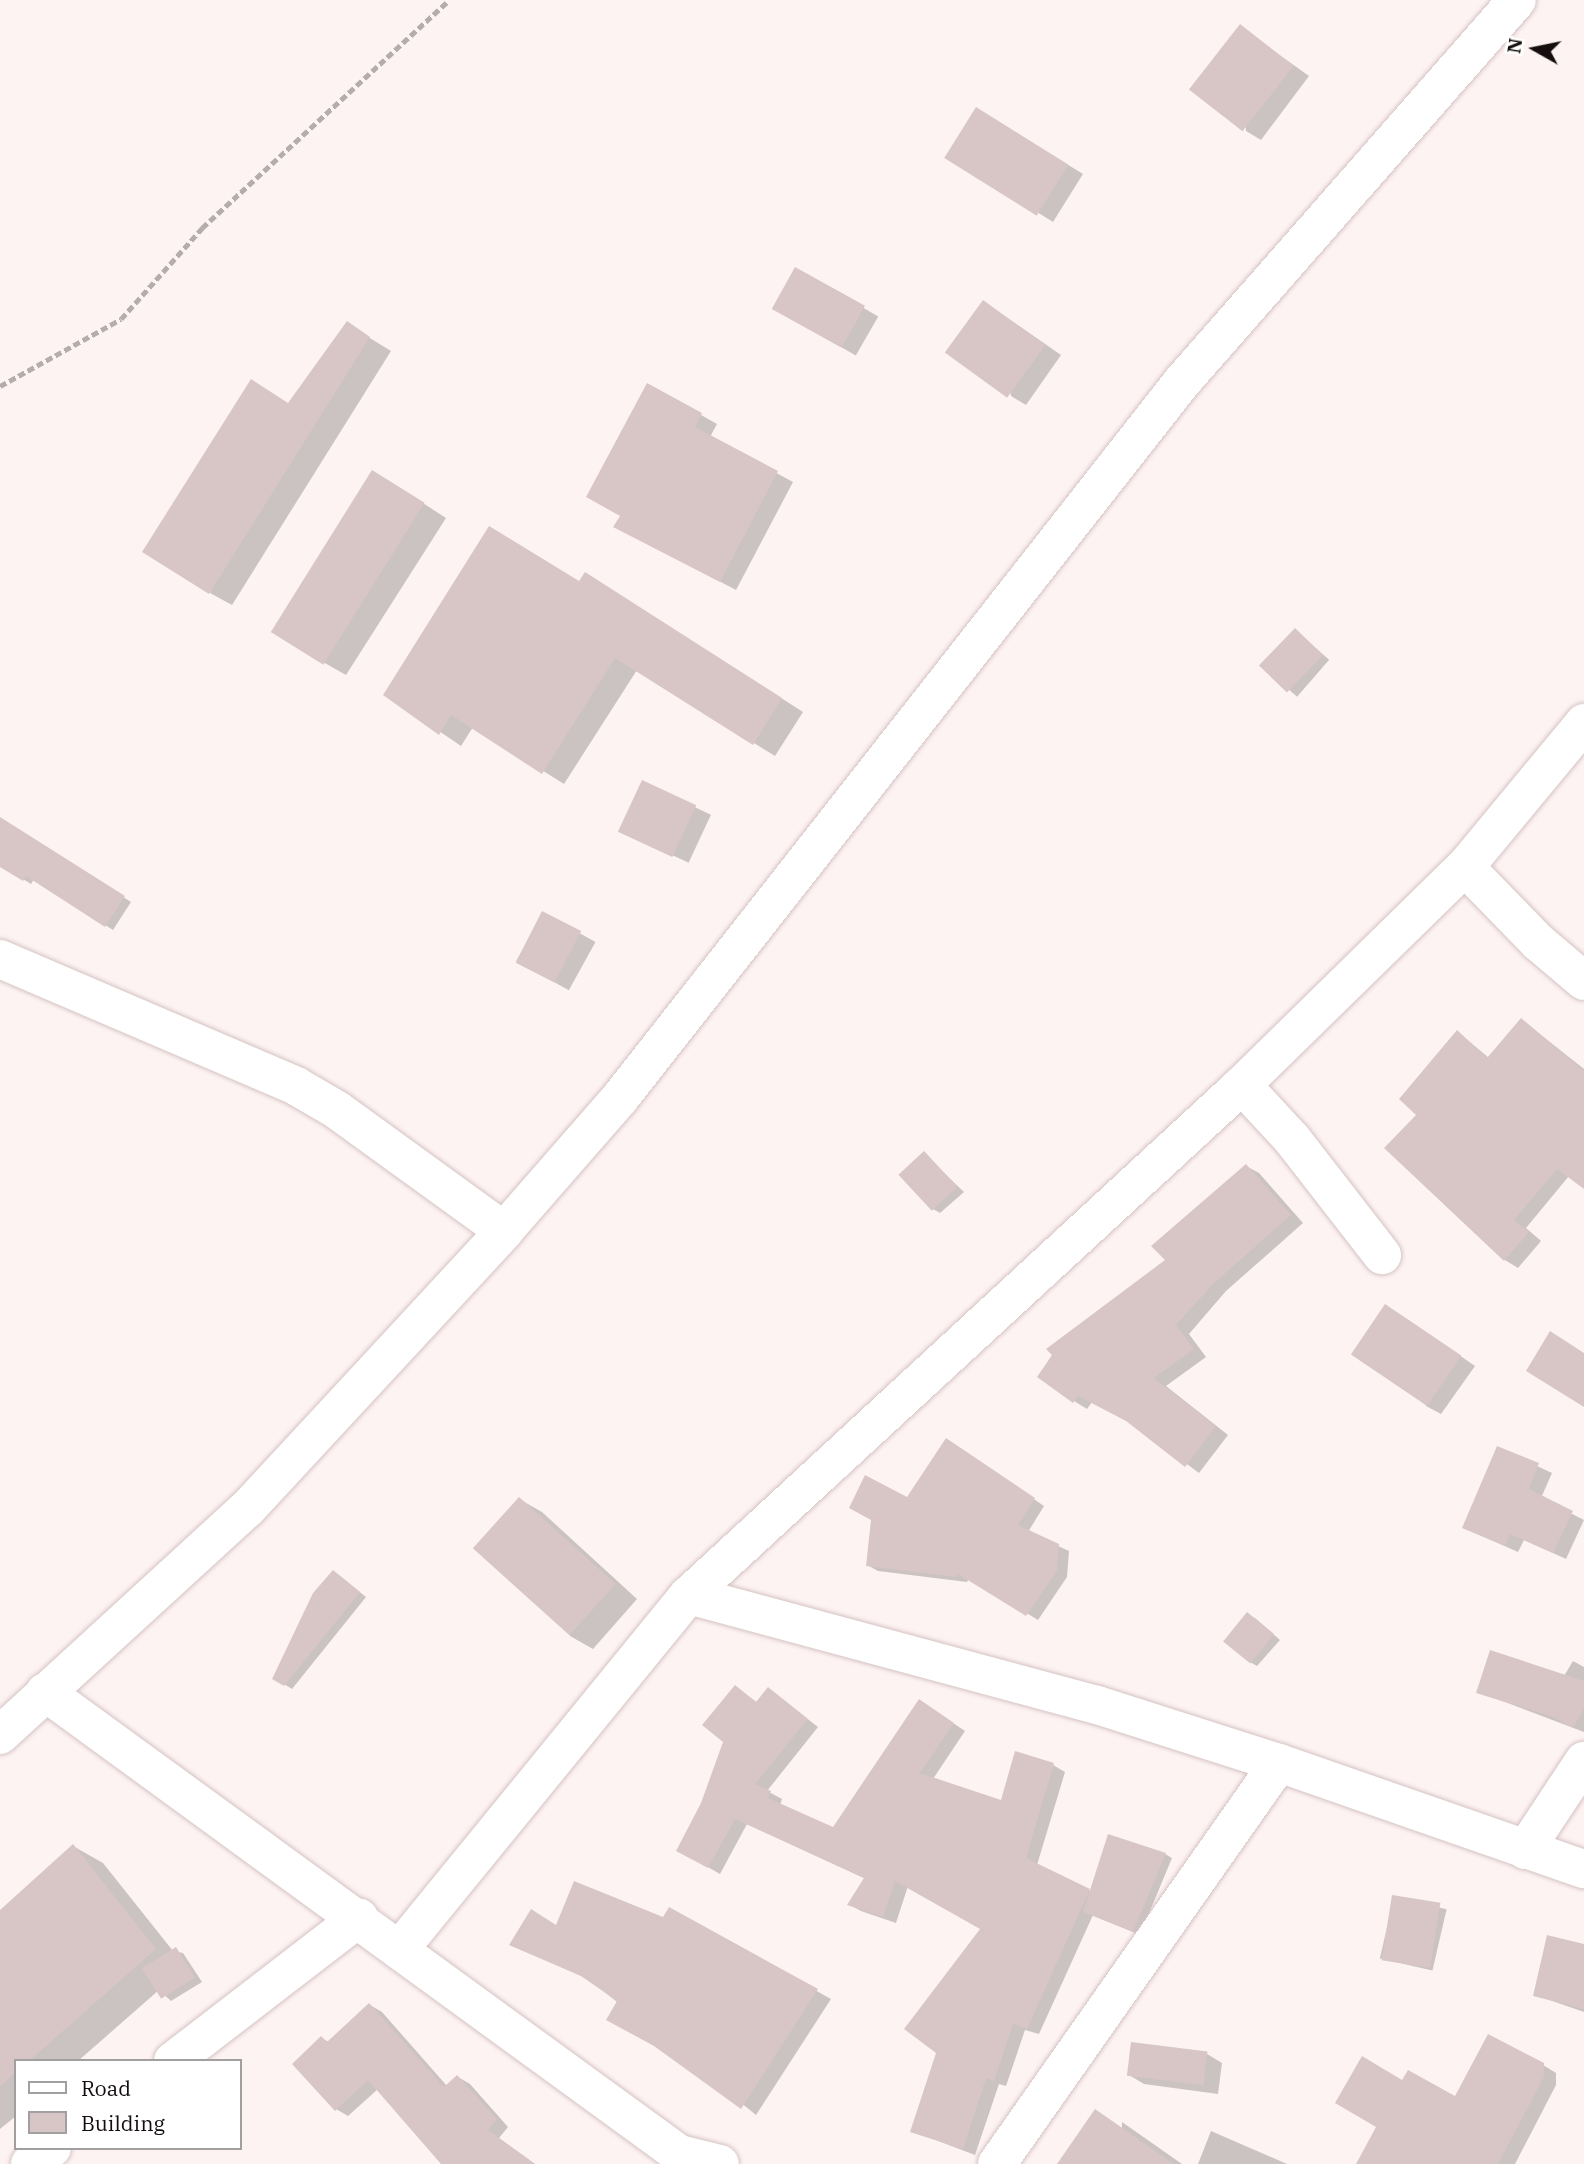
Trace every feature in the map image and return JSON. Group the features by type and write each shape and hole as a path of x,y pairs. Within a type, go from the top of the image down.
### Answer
{"street":[{"path":"0,1735 247,1509 504,1231 620,1098 1181,383 1517,0"},
{"path":"399,1950 689,1595 1242,1085 1465,867 1584,723"},
{"path":"1465,867 1538,943 1584,981"},
{"path":"0,959 296,1086 337,1110 504,1231"},
{"path":"1242,1085 1292,1139 1382,1255"},
{"path":"689,1595 1097,1705 1279,1763 1584,1869"},
{"path":"45,1692 359,1918 676,2159 720,2164"},
{"path":"1525,1850 1584,1761"},
{"path":"997,2164 1279,1763"},
{"path":"176,2059 359,1918"},
{"path":"30,2164 49,2150"}],"path":[{"path":"0,386 121,319 202,228 449,0"}],"building":[{"path":"1240,24 1294,66 1242,131 1189,89"},
{"path":"976,107 1068,165 1037,216 944,158"},
{"path":"795,267 865,306 842,348 772,309"},
{"path":"983,300 1045,345 1007,398 945,353"},
{"path":"347,321 370,337 209,594 142,552 251,379 288,403"},
{"path":"647,383 702,413 695,427 778,471 720,582 613,527 620,516 586,497"},
{"path":"372,470 425,503 323,665 271,632"},
{"path":"489,526 579,581 585,572 782,698 753,745 615,658 542,774 451,715 439,735 383,695"},
{"path":"1295,628 1323,655 1287,692 1259,665"},
{"path":"642,780 696,805 672,857 618,832"},
{"path":"0,817 125,896 105,927 26,876 23,881 0,867"},
{"path":"542,911 581,931 555,983 516,963"},
{"path":"1521,1018 1584,1071 1584,1189 1557,1169 1514,1220 1529,1232 1504,1261 1384,1148 1416,1115 1399,1099 1457,1030 1487,1058"},
{"path":"924,1151 957,1187 932,1211 898,1175"},
{"path":"1246,1164 1291,1215 1213,1284 1176,1325 1194,1349 1154,1378 1216,1426 1185,1467 1126,1421 1078,1396 1073,1403 1037,1377 1052,1355 1046,1349 1165,1260 1151,1246"},
{"path":"1385,1304 1461,1355 1427,1406 1351,1355"},
{"path":"1550,1331 1584,1353 1584,1407 1526,1371"},
{"path":"946,1438 1035,1498 1018,1525 1059,1544 1057,1571 1026,1616 958,1574 956,1577 866,1566 871,1520 849,1508 865,1475 907,1497"},
{"path":"1497,1446 1539,1463 1529,1489 1573,1511 1553,1553 1510,1534 1505,1546 1462,1528"},
{"path":"519,1497 616,1584 569,1635 473,1548"},
{"path":"333,1570 360,1592 284,1686 272,1679 313,1593"},
{"path":"1247,1612 1274,1634 1250,1664 1223,1642"},
{"path":"1490,1650 1584,1681 1584,1708 1573,1728 1553,1717 1476,1693"},
{"path":"735,1685 756,1702 768,1687 808,1719 755,1784 771,1791 768,1798 833,1827 919,1699 954,1723 920,1773 1001,1800 1015,1751 1054,1763 1026,1858 1090,1889 1027,2029 1013,2024 994,2081 986,2078 963,2149 910,2132 936,2053 904,2029 980,1929 895,1881 883,1917 847,1905 864,1878 735,1819 708,1868 676,1851 701,1803 723,1742 702,1725"},
{"path":"1108,1834 1166,1853 1133,1932 1083,1912"},
{"path":"73,1844 156,1949 31,2059 14,2059 14,2074 0,2086 0,1910"},
{"path":"574,1881 663,1917 669,1907 818,1989 741,2109 654,2046 606,2020 617,2001 581,1976 509,1945 531,1909 556,1925"},
{"path":"1392,1895 1440,1903 1430,1968 1382,1960"},
{"path":"1547,1935 1584,1944 1584,2009 1533,1996"},
{"path":"176,1947 195,1978 161,1999 142,1968"},
{"path":"369,2003 444,2087 457,2075 497,2119 488,2130 535,2164 441,2164 368,2080 335,2111 292,2064 321,2036 327,2042"},
{"path":"1488,2034 1544,2063 1544,2077 1498,2164 1356,2164 1376,2127 1335,2103 1362,2056 1402,2080 1408,2070 1455,2096"},
{"path":"1131,2042 1207,2051 1203,2085 1127,2076"},
{"path":"1095,2109 1174,2164 1057,2164"}]}
